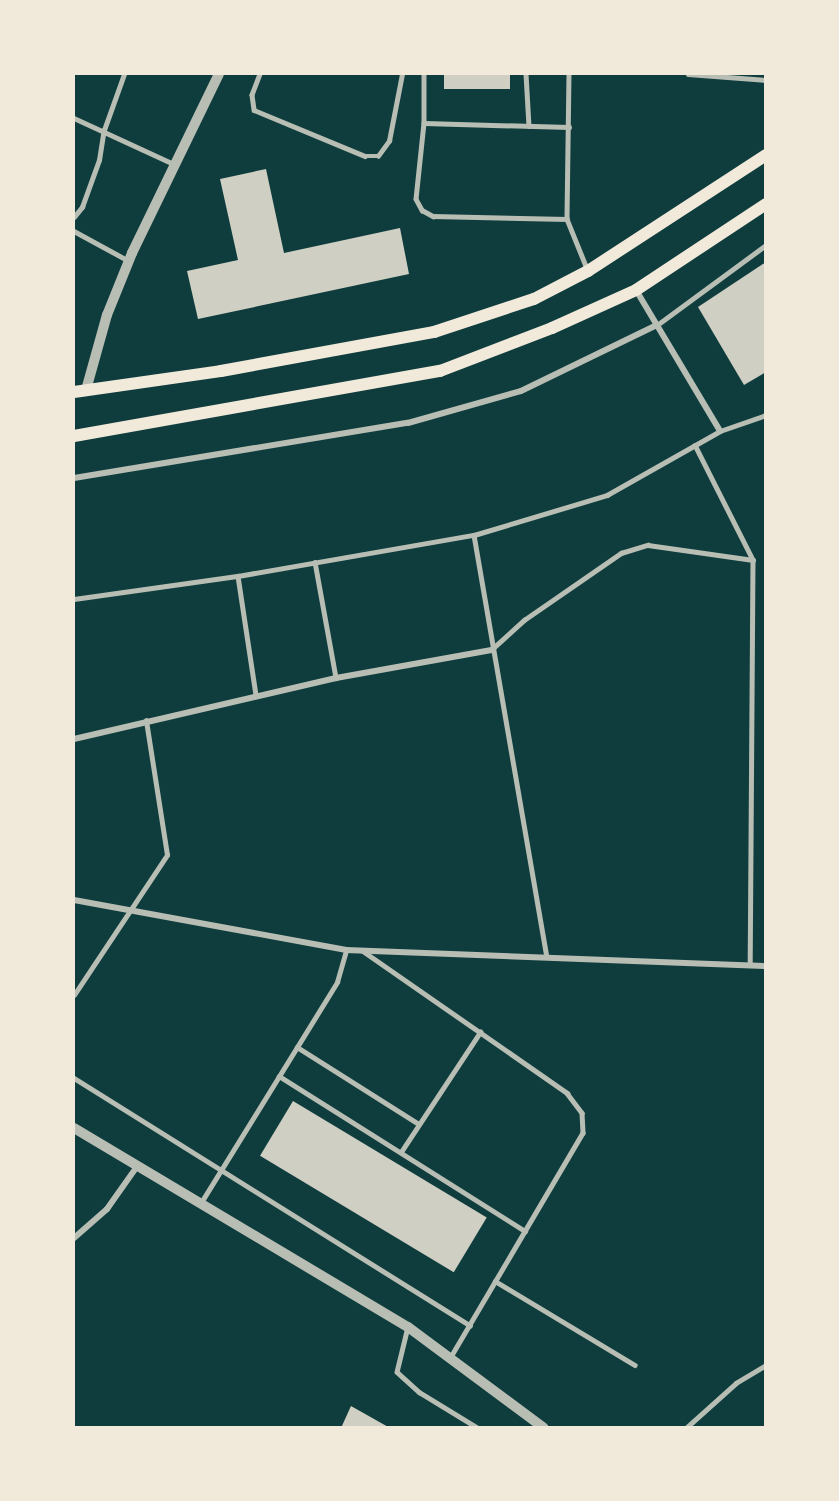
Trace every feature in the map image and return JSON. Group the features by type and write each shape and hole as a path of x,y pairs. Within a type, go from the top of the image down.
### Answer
{"main road":[{"path":"80,391 221,371 434,332 534,299 588,271 765,155"},
{"path":"74,436 440,371 552,328 636,290 765,204"}],"street":[{"path":"80,391 129,261 219,74"},
{"path":"636,290 720,431"},
{"path":"74,478 408,423 521,391 657,325"},
{"path":"74,739 256,695 491,650"},
{"path":"74,900 130,913 346,950 765,966"},
{"path":"74,1128 202,1201 408,1327 451,1356 544,1428"},
{"path":"74,1238 107,1209 138,1165"}],"lane":[{"path":"74,217 82,207 99,160 104,130 124,74"},
{"path":"260,74 252,95 254,110 365,156 378,156 389,141 402,74"},
{"path":"424,74 424,123 416,199 422,210 433,216 567,219"},
{"path":"526,74 529,126"},
{"path":"569,74 567,219 588,271"},
{"path":"688,74 765,80"},
{"path":"74,117 174,164"},
{"path":"424,123 569,127"},
{"path":"74,231 129,261"},
{"path":"657,325 765,245"},
{"path":"74,599 238,576 474,535 608,495 720,431 765,415"},
{"path":"695,445 753,560 750,965"},
{"path":"474,535 491,650 547,957"},
{"path":"491,650 524,620 621,553 648,544 753,560"},
{"path":"315,562 336,678"},
{"path":"238,576 256,695"},
{"path":"74,995 167,855 146,722"},
{"path":"202,1201 337,982 346,950"},
{"path":"363,951 567,1093 582,1113 583,1133 451,1356"},
{"path":"401,1152 480,1032"},
{"path":"297,1047 419,1124"},
{"path":"279,1076 525,1231"},
{"path":"74,1078 222,1168 470,1325"},
{"path":"495,1281 635,1365"},
{"path":"408,1327 397,1372 419,1392 478,1428"},
{"path":"686,1428 736,1383 765,1365"}],"building":[{"path":"444,74 510,74 510,89 444,89"},
{"path":"266,169 284,253 400,228 409,274 198,319 187,271 238,260 220,179"},
{"path":"766,262 766,372 744,385 698,307"},
{"path":"293,1101 487,1217 454,1272 260,1156"},
{"path":"351,1406 390,1428 341,1428"}]}
